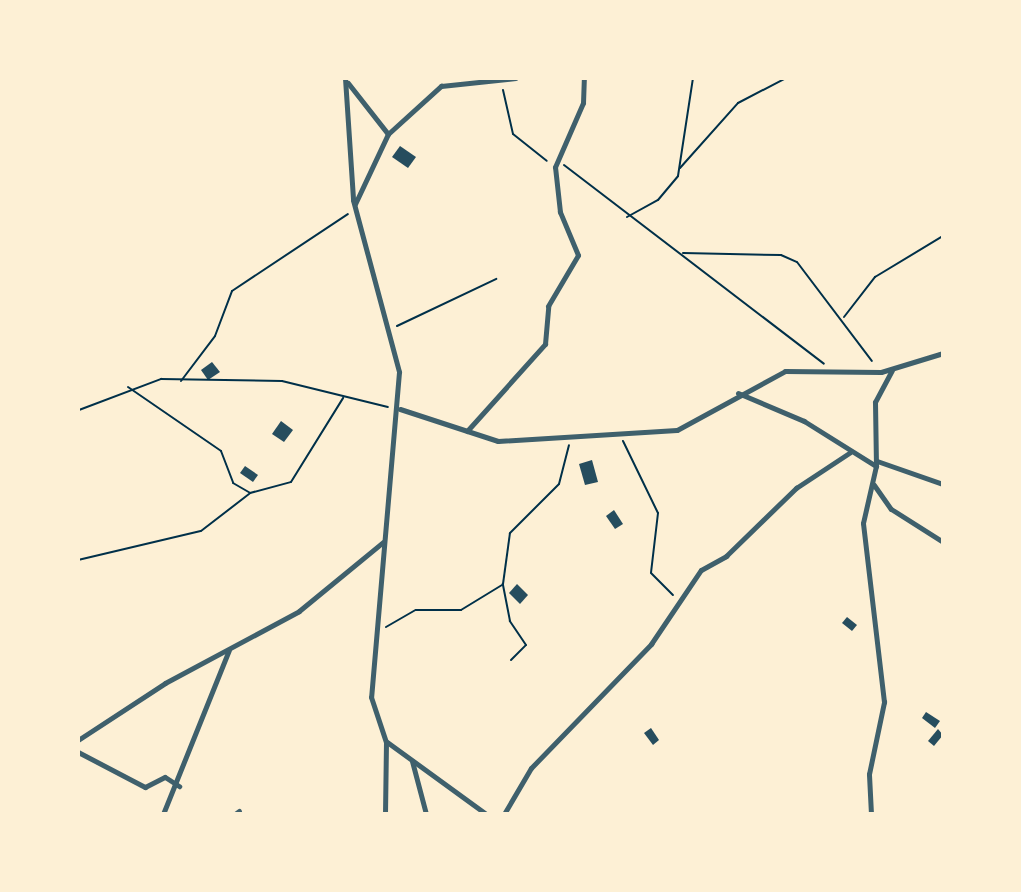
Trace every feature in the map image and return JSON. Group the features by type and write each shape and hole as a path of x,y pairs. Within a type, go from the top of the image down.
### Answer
{"street":[{"path":"346,78 388,134"},
{"path":"346,78 355,207 392,326 400,409 384,542 380,634 371,697 386,742 385,814"},
{"path":"355,207 388,134 445,83 502,84 516,78"},
{"path":"467,431 545,344 548,306 578,255 560,212 555,163 583,103 584,78"},
{"path":"400,409 498,441 684,428 738,393 785,371 828,368 880,372 943,353"},
{"path":"871,814 869,774 884,702 863,523 876,464 875,402 892,370"},
{"path":"738,393 804,421 849,453 943,484"},
{"path":"504,814 531,768 651,644 708,563 849,453"},
{"path":"873,483 891,509 943,542"},
{"path":"78,740 229,649 299,611 384,542"},
{"path":"163,814 179,786 229,649"},
{"path":"386,742 486,814"},
{"path":"78,752 145,787 165,777 179,786"},
{"path":"412,760 426,814"}],"path":[{"path":"680,168 693,78"},
{"path":"627,217 658,200 680,168 738,103 786,78"},
{"path":"502,84 513,134 627,217 683,253 726,296 828,368"},
{"path":"181,381 215,336 232,291 355,207"},
{"path":"844,317 875,277 943,236"},
{"path":"683,253 781,255 807,270 844,317 880,372"},
{"path":"392,326 496,279"},
{"path":"79,410 128,387 181,381 282,381 400,409"},
{"path":"128,387 221,451 233,483 250,493"},
{"path":"78,560 201,531 250,493 291,482 344,397"},
{"path":"620,433 658,513 651,573 681,601"},
{"path":"511,660 526,645 510,621 503,584 513,527 565,474 568,436"},
{"path":"380,634 407,613 461,610 503,584"}],"building":[{"path":"400,146 416,157 408,168 392,157"},
{"path":"212,362 220,372 208,380 201,370"},
{"path":"281,421 293,430 284,442 272,434"},
{"path":"592,460 598,482 585,485 579,464"},
{"path":"245,466 258,475 253,482 240,473"},
{"path":"614,510 623,524 615,529 606,516"},
{"path":"517,584 528,595 520,604 509,593"},
{"path":"847,617 857,625 852,631 842,623"},
{"path":"926,712 940,721 935,728 922,718"},
{"path":"651,728 659,740 653,745 644,733"},
{"path":"938,729 943,735 934,746 928,741"}]}
